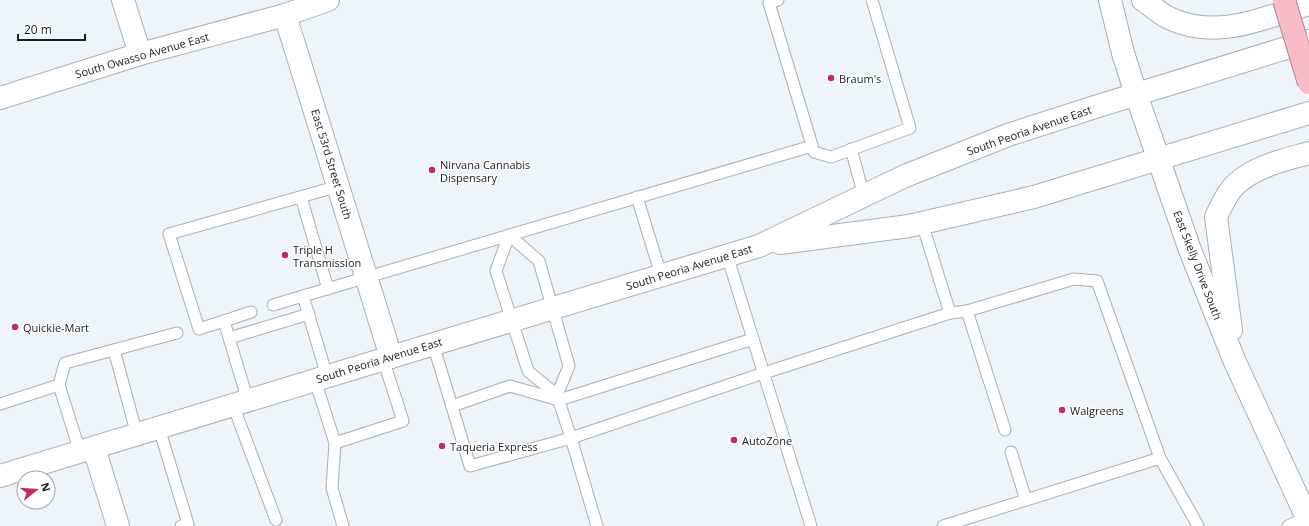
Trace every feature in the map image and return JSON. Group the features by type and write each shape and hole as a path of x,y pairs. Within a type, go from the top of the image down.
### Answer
{"highway":[{"path":"1284,0 1309,83"}],"main road":[{"path":"123,0 140,54"},
{"path":"285,15 328,0"},
{"name":"East Skelly Drive South","path":"1110,0 1123,53 1136,94 1190,250 1301,522"},
{"path":"1143,0 1170,19 1193,26 1214,28 1238,26 1309,4"},
{"name":"South Owasso Avenue East","path":"0,98 140,54 285,15"},
{"name":"East 53rd Street South","path":"285,15 366,278 387,358"},
{"name":"South Peoria Avenue East","path":"1,473 87,450 759,246 905,176 1008,135 1309,41"},
{"name":"South Peoria Avenue East","path":"759,246 909,226 1034,197 1309,113"},
{"path":"1235,362 1216,217 1222,203 1234,186 1250,173 1309,153"},
{"path":"87,450 118,526"}],"lane":[{"path":"778,0 769,3 814,152 831,157 910,128 872,0"},
{"path":"273,306 812,146"},
{"path":"851,150 864,196"},
{"path":"251,312 199,329 170,234 338,186"},
{"path":"301,197 328,289"},
{"path":"637,197 661,276"},
{"path":"922,223 950,313"},
{"path":"510,235 539,262 569,366 558,398"},
{"path":"510,235 496,271 528,371 558,398 597,526"},
{"path":"727,256 811,526"},
{"path":"433,344 470,466 571,438 764,373 950,313 967,311 1074,279 1097,281 1160,458 1198,526"},
{"path":"303,296 335,443 332,488 343,526"},
{"path":"967,311 1005,430"},
{"path":"229,338 308,314"},
{"path":"224,321 229,338 241,403 276,520"},
{"path":"87,450 59,385 65,363 177,333"},
{"path":"452,406 510,386 558,398 753,339"},
{"path":"114,350 137,435"},
{"path":"335,443 403,421 387,358"},
{"path":"0,404 59,385"},
{"path":"159,428 188,524 181,526"},
{"path":"1011,452 1026,500"},
{"path":"943,526 1160,458"}],"place":[{"name":"Braum's","path":"831,78"},
{"name":"Nirvana Cannabis Dispensary","path":"432,170"},
{"name":"Triple H Transmission","path":"285,255"},
{"name":"Quickie-Mart","path":"15,327"},
{"name":"Walgreens","path":"1062,410"},
{"name":"AutoZone","path":"734,440"},
{"name":"Taqueria Express","path":"442,446"}]}
